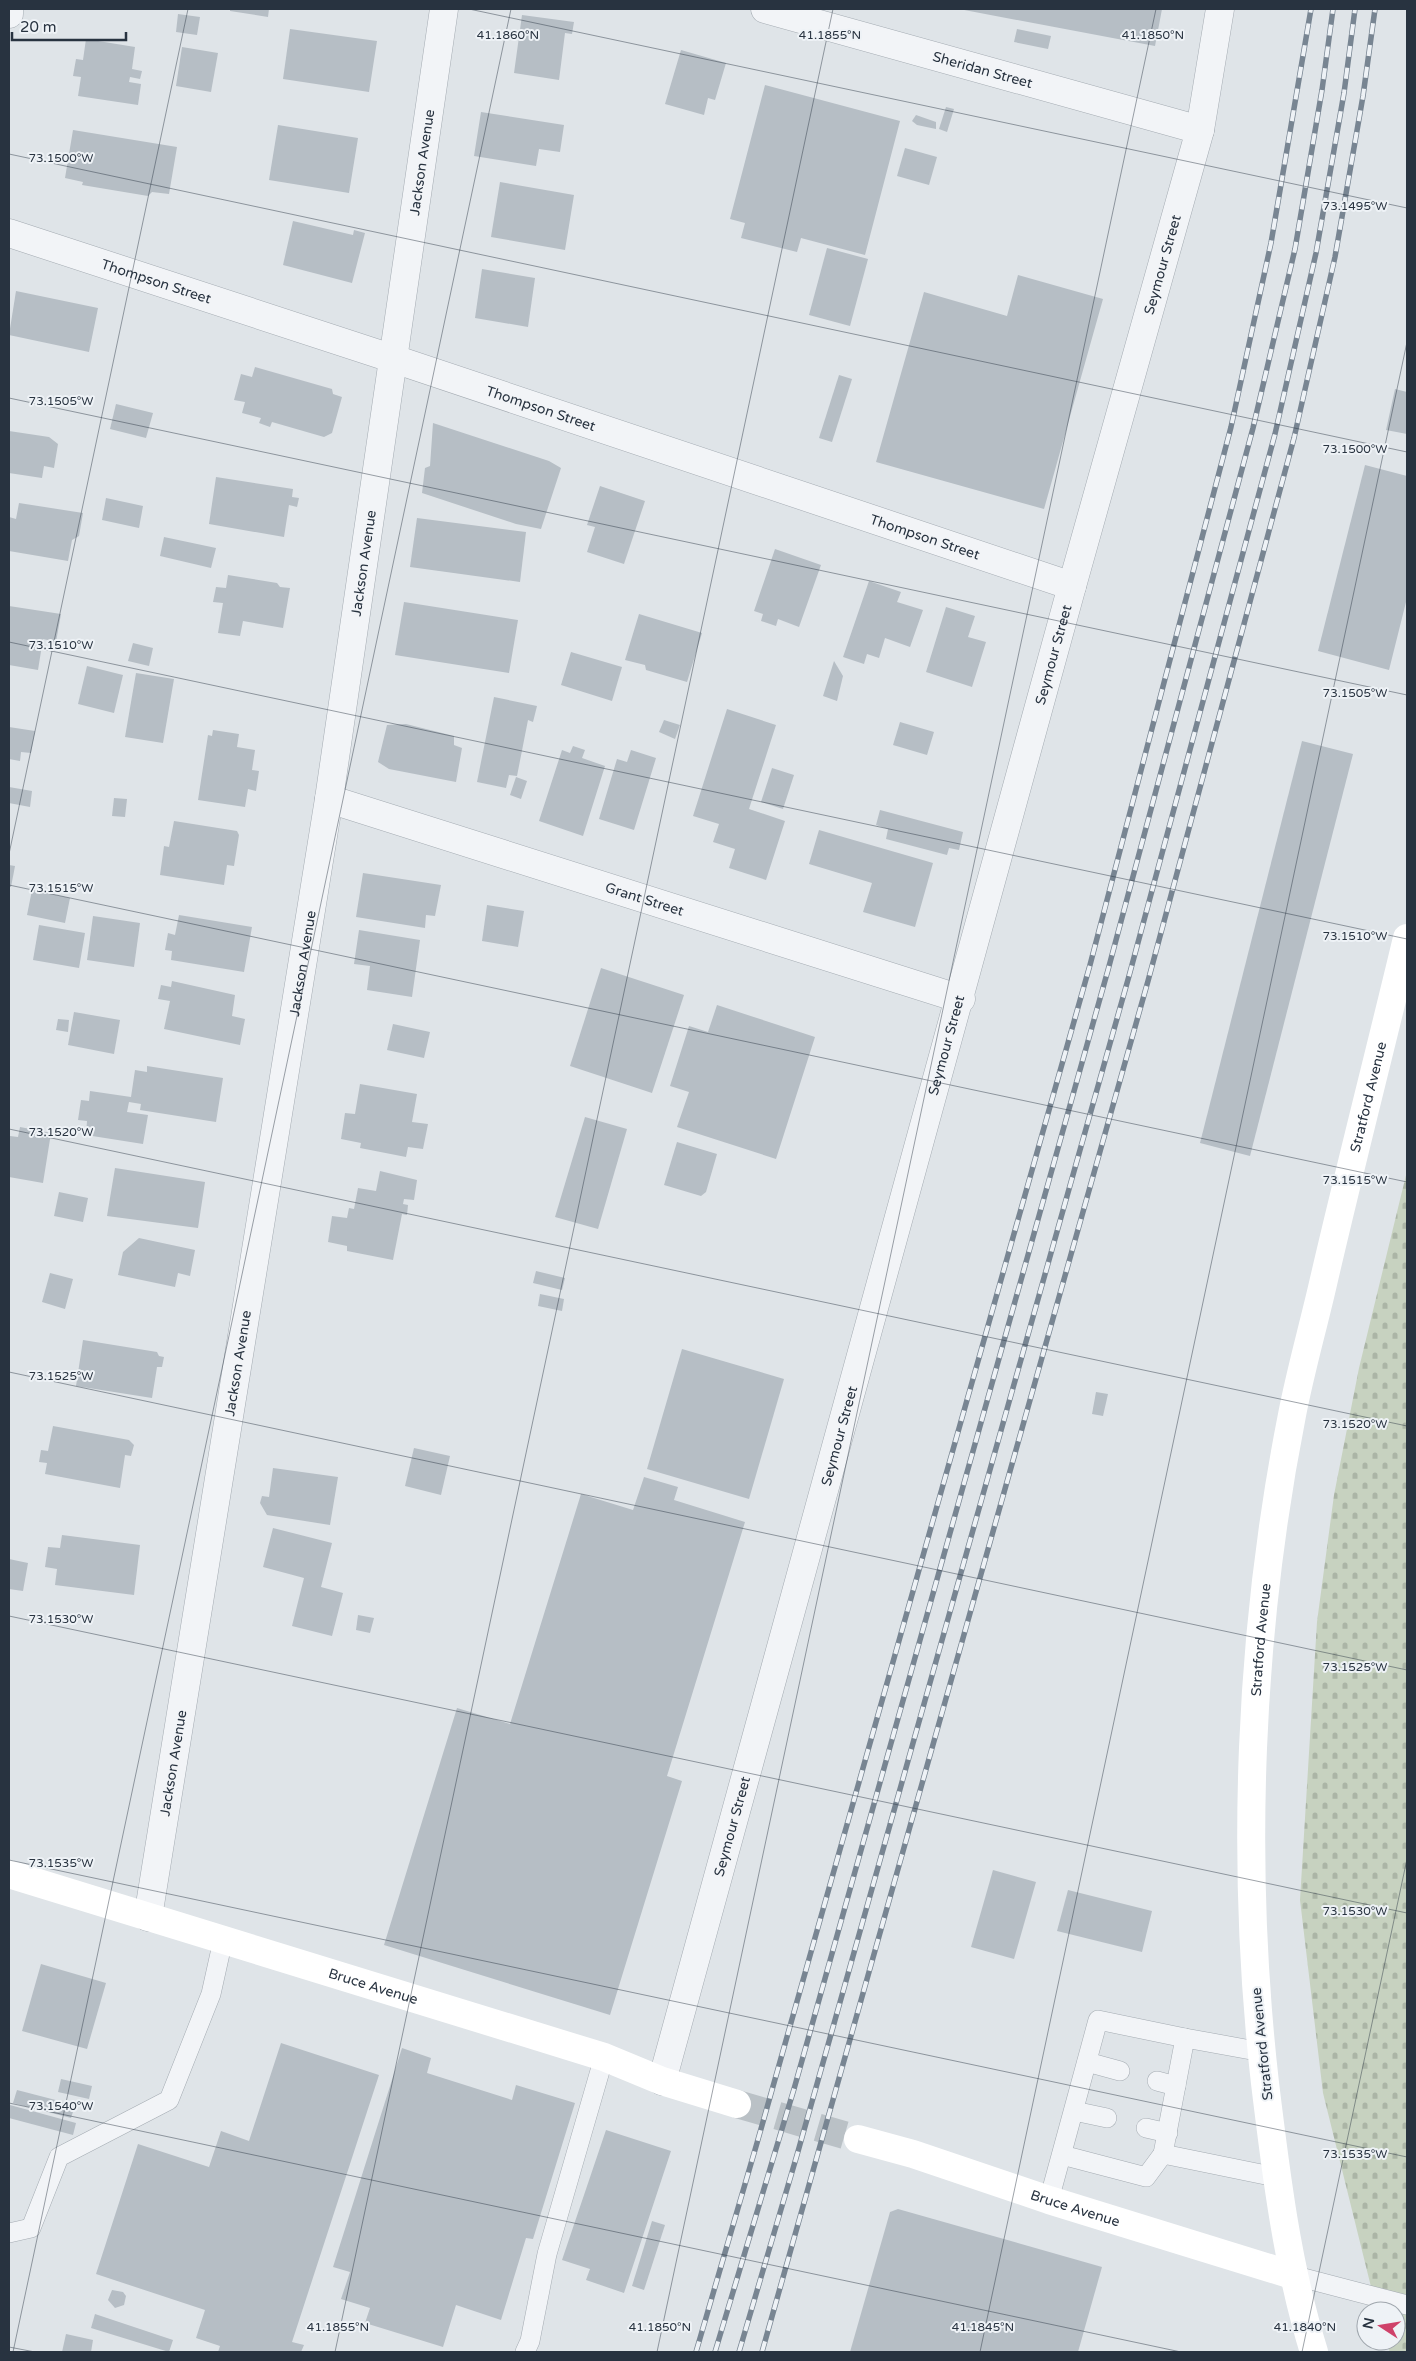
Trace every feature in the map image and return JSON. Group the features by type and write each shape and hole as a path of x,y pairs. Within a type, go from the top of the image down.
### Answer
{"main road":[{"name":"Stratford Avenue","path":"1314,2352 1292,2275 1287,2231 1276,2177 1255,1970 1251,1807 1263,1618 1292,1415 1401,992 1407,938"},
{"name":"Bruce Avenue","path":"9,1874 604,2057 662,2081 737,2104"},
{"name":"Bruce Avenue","path":"858,2139 913,2154 1049,2200 1292,2275"}],"street":[{"path":"9,14 10,9"},
{"name":"Jackson Avenue","path":"148,1916 328,799 444,9"},
{"name":"Sheridan Street","path":"765,9 1200,130"},
{"name":"Seymour Street","path":"662,2081 961,999 1072,586 1200,130 1220,9"},
{"name":"Thompson Street","path":"9,233 394,359 1072,586"},
{"name":"Grant Street","path":"328,799 961,999"}],"lane":[{"path":"9,2233 31,2228 59,2157 170,2100 211,1994 223,1940"},
{"path":"1049,2200 1098,2020 1262,2052"},
{"path":"1062,2155 1146,2177 1163,2154 1185,2038"},
{"path":"525,2352 530,2340 547,2254 604,2057"},
{"path":"1087,2062 1120,2071"},
{"path":"1158,2081 1176,2086"},
{"path":"1074,2111 1107,2118"},
{"path":"1146,2128 1168,2133"},
{"path":"1163,2154 1276,2177"},
{"path":"1292,2275 1407,2305"}],"green space":[{"path":"1407,1171 1407,2352 1390,2351 1406,2351 1406,2301 1375,2301 1323,2093 1300,1900 1317,1622 1334,1495 1359,1368"}],"building":[{"path":"230,9 269,9 268,17 230,11"},
{"path":"959,9 1162,9 1155,46"},
{"path":"178,14 200,17 197,35 176,32"},
{"path":"522,15 574,22 572,34 565,33 559,80 514,73"},
{"path":"290,29 377,41 369,92 283,79"},
{"path":"1017,29 1051,36 1048,49 1014,42"},
{"path":"86,39 135,47 132,69 142,71 140,79 130,77 129,82 141,84 138,105 78,96 81,77 73,76 76,59 83,60"},
{"path":"182,47 218,53 211,92 176,86"},
{"path":"681,50 726,63 715,100 708,98 704,115 665,104"},
{"path":"765,85 900,121 865,255 801,238 797,252 741,238 745,223 730,219"},
{"path":"946,107 954,109 947,132 939,129"},
{"path":"481,112 564,125 560,152 539,149 536,166 474,156"},
{"path":"916,115 936,122 936,129 917,125 912,121"},
{"path":"278,125 358,138 349,193 269,180"},
{"path":"73,130 177,147 169,194 152,192 148,196 82,185 83,182 65,178"},
{"path":"905,148 937,157 929,185 897,176"},
{"path":"500,182 574,195 565,250 491,237"},
{"path":"293,221 353,235 354,230 365,233 352,283 283,265"},
{"path":"827,248 868,259 850,326 809,315"},
{"path":"482,269 535,278 528,327 475,318"},
{"path":"1018,275 1103,299 1044,509 876,462 924,292 1007,316"},
{"path":"16,291 98,308 89,352 9,335"},
{"path":"255,367 332,389 333,394 342,397 332,433 324,437 272,422 270,427 259,423 261,418 242,413 245,402 234,400 241,374 252,377"},
{"path":"839,375 852,379 832,442 819,438"},
{"path":"1395,389 1407,392 1407,434 1386,430"},
{"path":"116,404 153,413 146,438 110,429"},
{"path":"433,423 549,461 561,468 541,529 516,524 422,493 425,468 430,466"},
{"path":"9,431 49,437 58,444 54,468 44,466 42,478 9,473"},
{"path":"1365,465 1407,476 1407,598 1389,670 1318,651"},
{"path":"216,477 293,489 292,497 299,498 297,507 289,505 284,537 209,524"},
{"path":"600,486 645,501 624,564 587,552 595,527 587,525"},
{"path":"106,498 143,506 139,528 102,520"},
{"path":"19,503 83,513 79,536 72,540 68,561 9,551 9,517 16,519"},
{"path":"417,518 526,532 520,582 410,567"},
{"path":"164,537 216,548 211,568 160,556"},
{"path":"775,549 821,565 799,627 778,619 776,626 761,621 763,614 754,611"},
{"path":"228,575 277,583 280,587 290,588 283,628 243,621 240,636 218,633 223,603 213,602 216,587 226,588"},
{"path":"869,581 901,592 897,602 923,610 910,647 885,638 879,658 867,654 864,664 843,657"},
{"path":"404,602 518,620 509,673 395,655"},
{"path":"9,606 61,614 56,642 43,639 38,670 9,665"},
{"path":"946,607 975,616 968,637 986,642 972,687 926,672"},
{"path":"639,614 702,633 687,682 646,670 645,665 625,660"},
{"path":"133,643 153,648 149,666 128,661"},
{"path":"571,652 622,667 612,701 561,685"},
{"path":"834,661 843,676 837,701 823,696"},
{"path":"87,666 123,675 114,713 78,704"},
{"path":"136,673 174,679 163,743 125,737"},
{"path":"494,697 537,706 533,722 528,720 517,776 509,775 506,788 477,782"},
{"path":"727,709 776,725 749,809 785,821 766,880 729,868 735,849 713,842 719,824 693,816"},
{"path":"664,720 680,725 675,739 659,732"},
{"path":"900,722 934,732 927,755 893,745"},
{"path":"406,724 454,736 454,745 462,748 456,782 389,769 378,762 387,725"},
{"path":"9,727 35,731 31,753 21,752 20,761 9,759"},
{"path":"213,730 239,734 237,747 255,750 252,770 259,771 256,791 248,789 245,807 198,800 208,735 212,736"},
{"path":"1302,741 1353,754 1250,1156 1200,1143"},
{"path":"573,746 585,750 582,758 605,766 583,836 539,821 562,750 570,753"},
{"path":"631,750 656,758 634,830 599,819 617,759 627,762"},
{"path":"772,768 794,775 783,809 761,802"},
{"path":"516,777 527,781 521,799 510,795"},
{"path":"9,787 32,791 30,807 9,803"},
{"path":"114,798 127,799 125,817 112,816"},
{"path":"880,810 963,832 959,850 949,848 947,855 886,839 888,829 876,825"},
{"path":"174,821 237,831 239,835 234,866 227,865 224,885 160,875 164,846 169,847"},
{"path":"819,830 933,863 915,927 863,912 872,883 809,864"},
{"path":"9,865 15,866 11,887 9,887"},
{"path":"363,873 441,885 435,916 426,915 425,928 356,917"},
{"path":"32,890 70,898 65,923 27,915"},
{"path":"487,905 524,911 518,947 482,941"},
{"path":"179,915 252,927 244,972 171,960 172,951 165,950 168,933 175,935"},
{"path":"93,916 140,923 134,967 87,960"},
{"path":"39,925 85,933 79,968 33,960"},
{"path":"359,930 420,940 412,997 367,990 370,966 354,964"},
{"path":"601,968 684,995 652,1093 570,1066"},
{"path":"172,981 235,995 232,1016 245,1019 240,1045 164,1029 170,1001 158,999 161,985 171,987"},
{"path":"717,1005 815,1037 776,1159 677,1127 689,1092 670,1086 689,1026 708,1032"},
{"path":"74,1012 120,1020 114,1054 68,1045"},
{"path":"58,1019 69,1020 68,1032 56,1030"},
{"path":"393,1024 430,1032 424,1058 387,1050"},
{"path":"147,1066 223,1078 216,1122 140,1110 141,1104 129,1102 127,1112 148,1115 143,1144 86,1135 87,1121 78,1120 81,1100 89,1101 90,1091 131,1097 135,1070 147,1072"},
{"path":"360,1084 417,1094 412,1122 428,1124 423,1149 408,1147 406,1157 360,1148 361,1143 341,1139 345,1113 355,1114"},
{"path":"585,1117 627,1129 598,1229 555,1217"},
{"path":"20,1127 51,1133 43,1183 9,1177 10,1136 18,1137"},
{"path":"677,1142 717,1154 706,1192 701,1196 664,1185"},
{"path":"115,1168 205,1182 198,1228 107,1216"},
{"path":"380,1171 417,1180 414,1200 404,1199 403,1204 408,1205 407,1215 402,1214 393,1260 347,1251 347,1246 328,1242 332,1216 347,1218 349,1208 354,1209 358,1188 376,1191"},
{"path":"59,1192 88,1198 83,1222 54,1216"},
{"path":"139,1238 195,1250 190,1276 178,1273 175,1287 118,1275 123,1252"},
{"path":"536,1271 565,1278 562,1290 533,1283"},
{"path":"50,1273 73,1279 65,1309 42,1302"},
{"path":"540,1294 564,1299 562,1311 538,1306"},
{"path":"83,1340 157,1352 159,1356 164,1357 162,1367 157,1367 152,1398 76,1386"},
{"path":"682,1349 784,1379 749,1499 647,1469"},
{"path":"1096,1392 1108,1394 1103,1416 1092,1414"},
{"path":"53,1426 129,1440 134,1445 131,1456 125,1455 120,1488 45,1474 47,1463 39,1462 41,1450 48,1451"},
{"path":"414,1448 450,1456 441,1495 405,1486"},
{"path":"273,1468 338,1477 330,1525 267,1515 260,1503 262,1496 269,1497"},
{"path":"644,1477 678,1487 674,1500 745,1522 667,1776 682,1781 610,2015 384,1945 457,1708 510,1724 581,1494 633,1510"},
{"path":"273,1528 332,1543 321,1587 343,1593 332,1636 292,1626 304,1578 263,1567"},
{"path":"62,1535 140,1545 134,1595 55,1585 57,1569 45,1567 48,1547 60,1548"},
{"path":"9,1559 28,1563 23,1591 9,1589"},
{"path":"358,1615 374,1618 370,1633 356,1630"},
{"path":"993,1870 1036,1882 1014,1959 971,1947"},
{"path":"1068,1890 1152,1911 1142,1952 1057,1931"},
{"path":"41,1964 106,1983 87,2049 22,2031"},
{"path":"281,2043 379,2075 292,2342 304,2345 301,2352 218,2352 220,2346 196,2338 205,2310 96,2274 138,2144 209,2167 221,2131 249,2141"},
{"path":"402,2048 431,2058 427,2073 512,2100 516,2085 575,2103 533,2239 526,2238 501,2320 456,2305 443,2347 365,2323 370,2308 341,2299 350,2272 333,2267"},
{"path":"61,2079 92,2086 89,2099 58,2092"},
{"path":"17,2090 75,2105 71,2118 13,2103"},
{"path":"10,2105 76,2123 73,2135 9,2118"},
{"path":"606,2130 671,2151 624,2293 586,2280 590,2269 562,2260"},
{"path":"898,2209 1102,2267 1078,2352 850,2352 890,2212"},
{"path":"652,2221 665,2225 644,2290 632,2286"},
{"path":"112,2290 123,2292 126,2296 124,2305 115,2308 108,2300"},
{"path":"95,2314 173,2340 169,2352 91,2328"},
{"path":"66,2334 93,2340 91,2352 62,2352"}],"tunnel":[{"path":"737,2104 858,2139"}],"railway":[{"path":"696,2352 757,2143 1090,965 1231,427 1271,243 1311,9"},
{"path":"715,2352 794,2089 1108,970 1253,428 1295,249 1322,90 1333,9"},
{"path":"739,2352 797,2155 1129,976 1275,434 1316,253 1344,93 1355,9"},
{"path":"762,2352 1148,981 1294,438 1335,257 1363,96 1375,9"}]}
